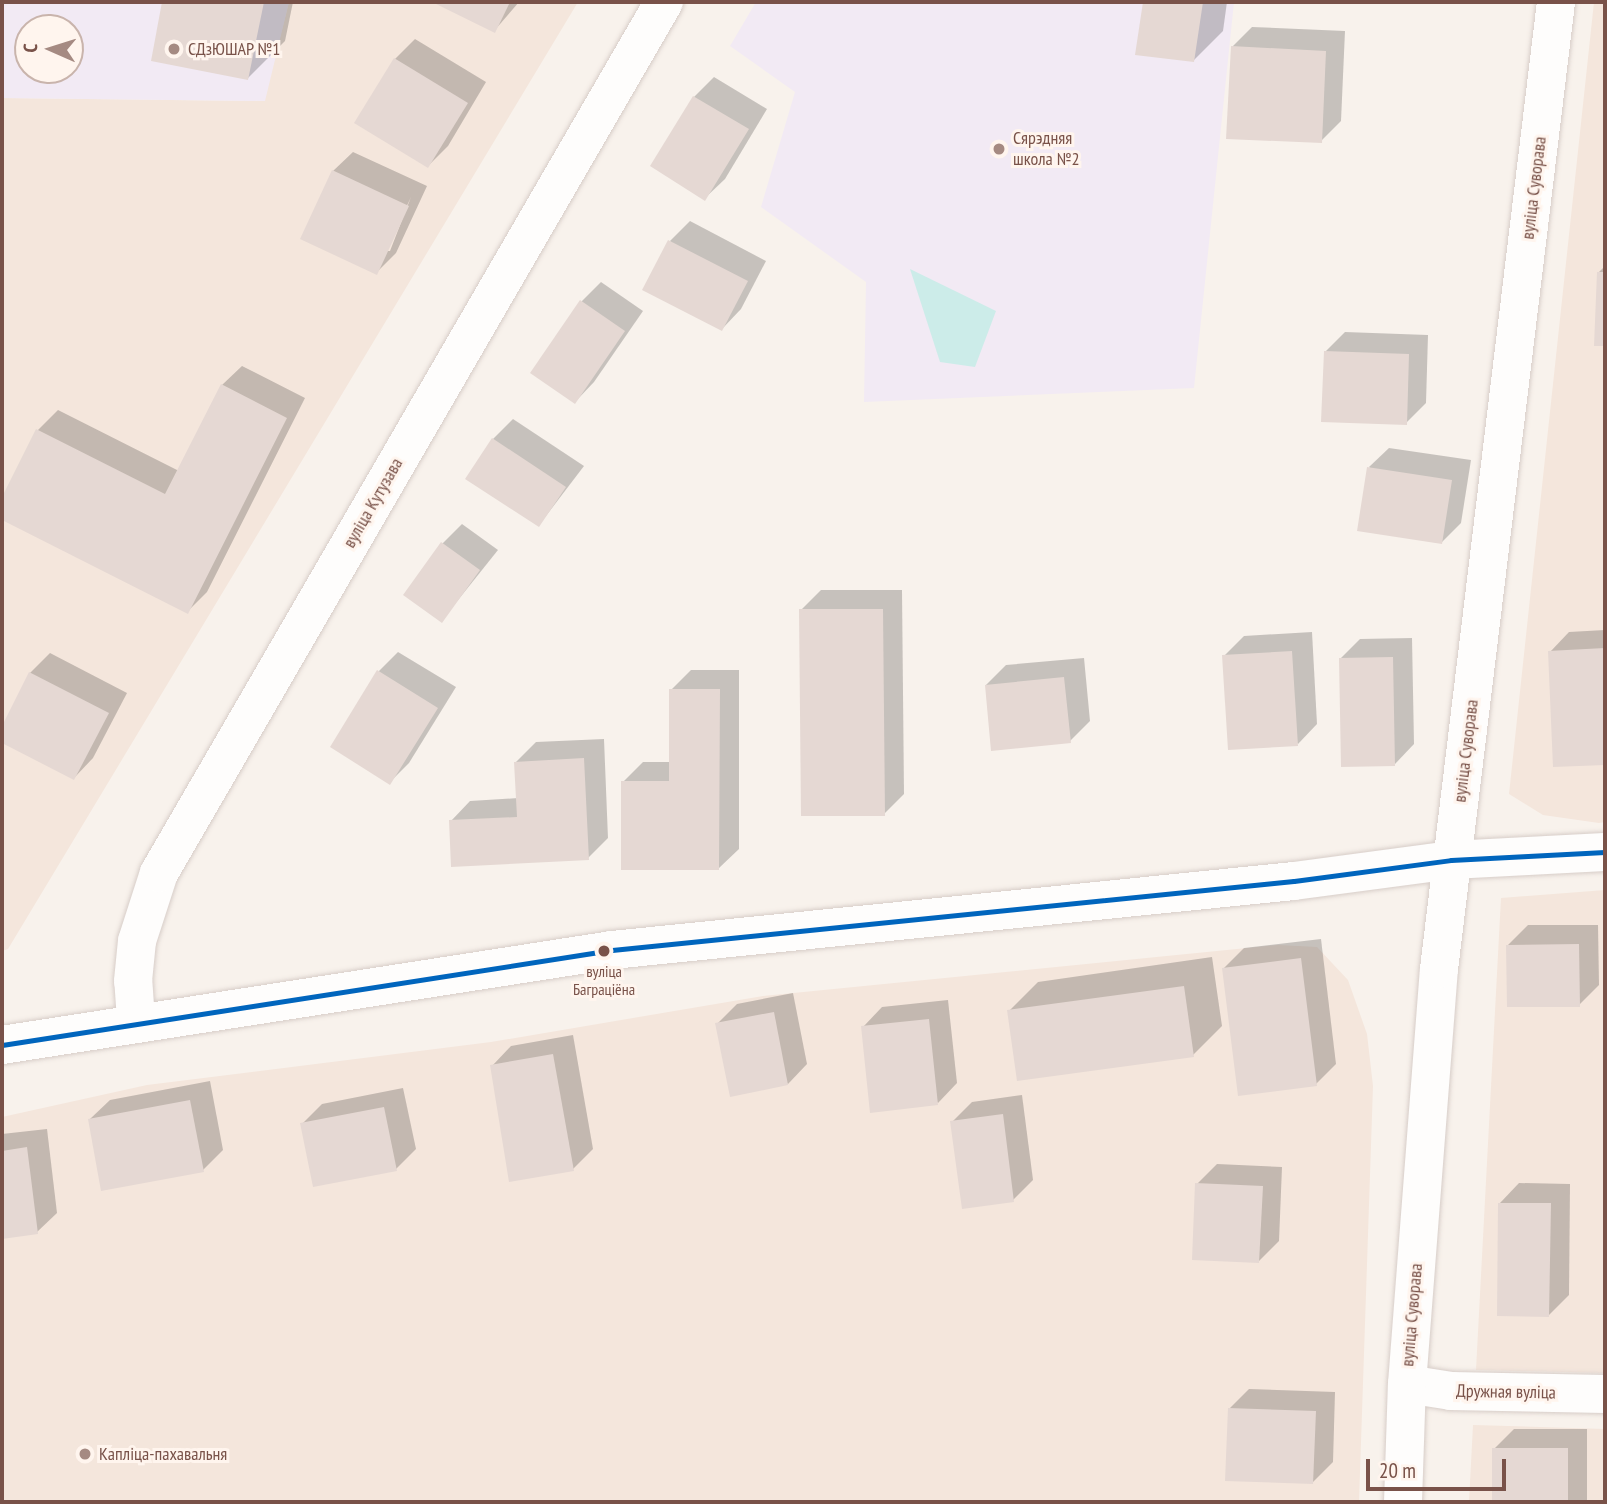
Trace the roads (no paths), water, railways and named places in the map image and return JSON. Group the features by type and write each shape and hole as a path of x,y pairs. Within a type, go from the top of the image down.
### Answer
{"street":[{"name":"вуліца Кутузава","path":"136,1020 133,981 137,941 159,873 664,2"},
{"name":"вуліца Суворава","path":"1403,1502 1407,1384 1451,860 1556,2"},
{"path":"2,1045 136,1020 612,950 1294,881 1451,860 1605,852"},
{"name":"Дружная вуліца","path":"1407,1384 1451,1391 1605,1394"}],"water":[{"path":"910,269 996,311 975,367 940,362"}],"place":[{"name":"СДзЮШАР №1","path":"174,49"},
{"name":"Сярэдняя школа №2","path":"999,149"},
{"name":"вуліца Баграціёна","path":"604,951"},
{"name":"Капліца-пахавальня","path":"85,1454"}]}
